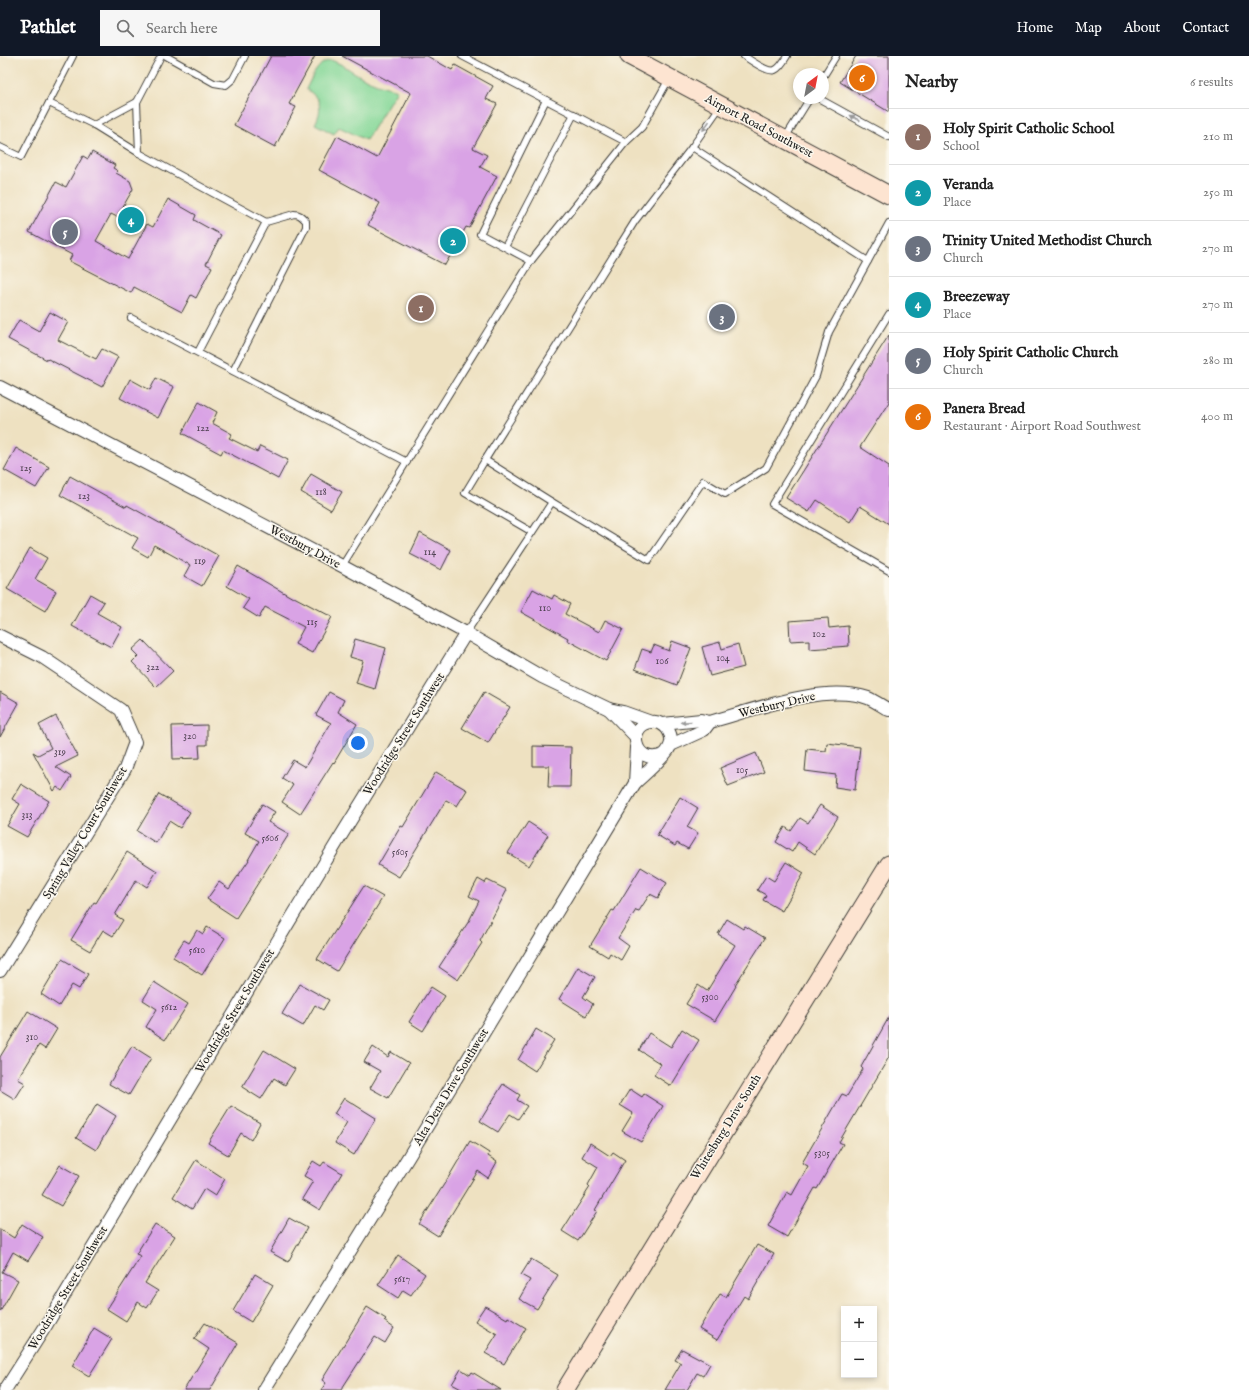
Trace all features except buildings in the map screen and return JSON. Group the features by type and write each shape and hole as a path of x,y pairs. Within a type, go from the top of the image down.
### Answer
{"main road":[{"name":"Airport Road Southwest","path":"629,56 646,62 670,78 889,195"},
{"name":"Whitesburg Drive South","path":"565,1390 889,864"}],"street":[{"name":"Westbury Drive","path":"0,387 342,566 466,633 542,677 609,709 657,723 701,720 710,722 794,699 832,693 851,694 868,698 889,710"},
{"name":"Woodridge Street Southwest","path":"5,1390 47,1324 335,846 466,633"},
{"name":"Spring Valley Court Southwest","path":"0,636 42,657 121,710 134,742 125,769 0,970"},
{"name":"Westbury Drive","path":"609,709 630,729 637,742"},
{"name":"Westbury Drive","path":"667,750 704,730 710,722"},
{"path":"646,723 657,723 667,728 672,739 667,750 658,757 652,758 641,753 637,742 641,727 646,723"},
{"name":"Alta Dena Drive Southwest","path":"636,783 637,742"},
{"name":"Alta Dena Drive Southwest","path":"264,1390 417,1143 636,783 667,750"}],"lane":[{"path":"0,147 21,157 73,56"},
{"path":"139,154 137,102 161,56"},
{"path":"166,56 214,82 226,85 233,79 245,56"},
{"path":"462,56 626,142"},
{"path":"744,56 769,71 774,71 779,67 787,56"},
{"path":"829,68 836,56"},
{"path":"342,566 531,261 626,142 642,127 670,78"},
{"path":"531,261 480,234 546,100"},
{"path":"94,125 137,102"},
{"path":"49,103 94,125 139,154 266,222 294,214 298,214 306,221 306,227 233,371"},
{"path":"784,139 806,104"},
{"path":"829,104 889,137"},
{"path":"532,532 465,493 635,221 692,147 721,105"},
{"path":"505,247 574,114"},
{"path":"692,147 868,261"},
{"path":"198,352 266,222"},
{"path":"485,460 649,560 703,481 725,494 766,468 816,376 829,332 889,223"},
{"path":"889,314 772,504 889,571"},
{"path":"132,318 407,462"},
{"path":"466,633 552,502"}],"green space":[{"path":"331,60 373,82 397,90 366,140 339,127 334,134 315,124 318,119 320,109 318,100 306,89 319,67 326,61"}],"place":[{"name":"Panera Bread","path":"862,78"},
{"name":"Breezeway","path":"131,220"},
{"name":"Holy Spirit Catholic Church","path":"65,232"},
{"name":"Veranda","path":"453,241"},
{"name":"Holy Spirit Catholic School","path":"421,308"},
{"name":"Trinity United Methodist Church","path":"722,317"}]}
